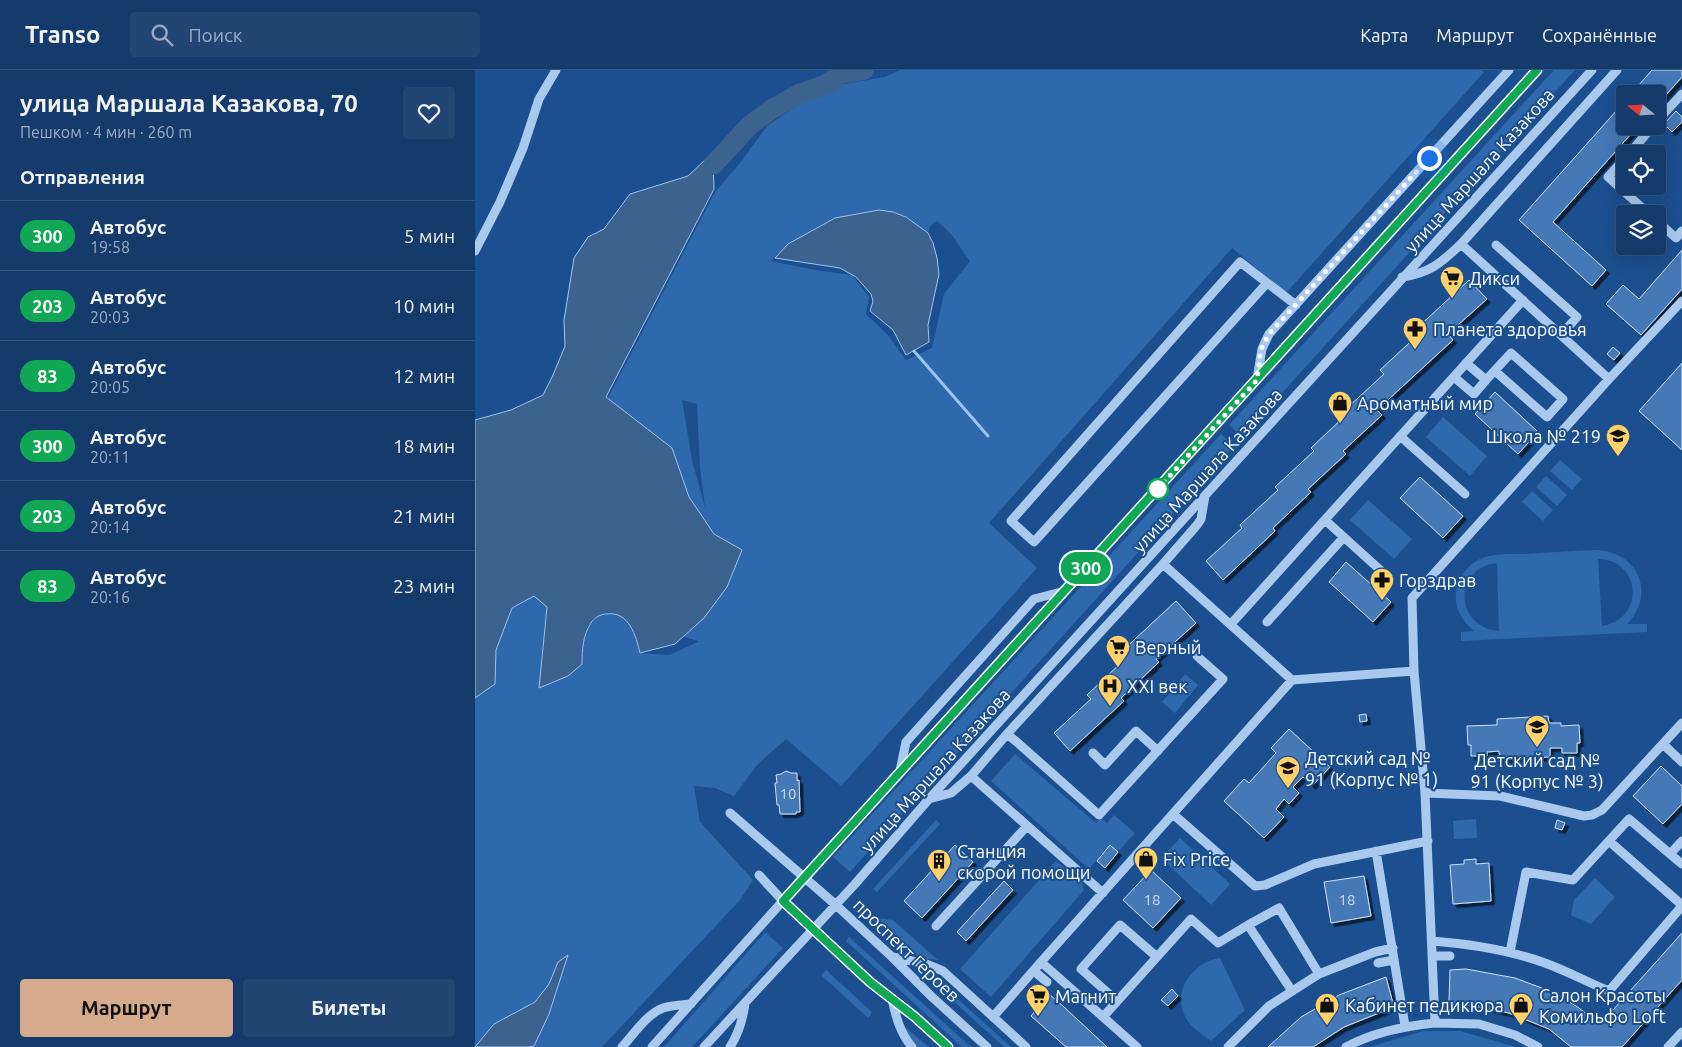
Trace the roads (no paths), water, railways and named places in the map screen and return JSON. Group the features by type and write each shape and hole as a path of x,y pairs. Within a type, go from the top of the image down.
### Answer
{"street":[{"path":"475,251 500,202 523,148 539,99 556,70"},
{"path":"1257,380 1261,349 1269,334 1509,70"},
{"name":"улица Маршала Казакова","path":"652,1047 803,878 1537,70"},
{"name":"улица Маршала Казакова","path":"704,1047 836,905 929,799 1592,70"},
{"path":"1402,278 1426,272 1440,263 1461,244 1617,70"},
{"path":"1666,111 1682,94"},
{"path":"1637,145 1645,135"},
{"path":"1616,168 1608,177 1616,184"},
{"path":"1628,195 1639,205"},
{"path":"1666,229 1676,238 1682,231"},
{"path":"1461,244 1609,379"},
{"path":"1497,245 1577,318 1561,335"},
{"path":"1267,283 1034,542 1011,521 1240,262 1296,305"},
{"path":"1231,624 1523,300"},
{"path":"1435,1023 1428,841 1414,671 1412,598 1609,379 1682,301"},
{"path":"1454,376 1474,394 1511,353 1563,398 1547,417 1495,371"},
{"path":"1466,363 1486,380"},
{"path":"1400,436 1465,494"},
{"path":"929,799 951,793 971,776 1007,734 1163,564 1201,519 1205,496"},
{"path":"1325,520 1389,578"},
{"path":"1267,622 1344,537"},
{"path":"1163,564 1292,680"},
{"path":"899,773 905,742 1034,599 1065,591"},
{"path":"1007,734 1099,815 1223,679 1197,656"},
{"path":"993,1017 1292,680 1414,671"},
{"path":"1425,793 1500,796 1584,816 1592,815 1602,810 1682,723"},
{"path":"1093,753 1105,764 1136,731 1158,751"},
{"path":"1663,744 1682,762"},
{"path":"971,776 1103,894"},
{"name":"проспект Героев","path":"730,813 836,905 987,1047"},
{"path":"1173,814 1255,886 1265,885 1314,864 1428,841"},
{"path":"1510,952 1526,872 1573,880 1629,819 1682,864"},
{"path":"936,926 1027,826"},
{"path":"1433,941 1459,943 1510,952 1562,969 1609,991 1682,906 1609,841"},
{"path":"1670,854 1682,841"},
{"path":"1377,851 1405,1026"},
{"path":"759,874 813,930 870,982 947,1047"},
{"path":"1103,1017 1191,920 1218,943 1279,908 1319,974"},
{"path":"1117,1001 1081,969 1120,924 1157,957"},
{"path":"1248,925 1292,991"},
{"path":"1228,1047 1269,1006 1319,974 1375,952 1393,948"},
{"path":"1433,956 1450,956"},
{"path":"892,957 926,964 943,971 1026,1047"},
{"path":"1378,963 1394,960"},
{"path":"1041,962 1137,1047"},
{"path":"1034,971 1047,982"},
{"path":"892,999 897,1020 912,1047"},
{"path":"730,1047 742,1022 745,1002"},
{"path":"622,1047 651,1015 657,1011 664,1007 691,1004"},
{"path":"1347,1047 1360,1039 1405,1026 1435,1023 1479,1024 1515,1035 1537,1047"},
{"path":"1668,1047 1682,1032"}],"waterway":[{"path":"713,165 750,125 772,109 799,94 825,85 841,74 864,70"},
{"path":"914,351 988,436"}],"place":[{"name":"Дикси","path":"1452,299"},
{"name":"Планета здоровья","path":"1415,350"},
{"name":"Ароматный мир","path":"1340,424"},
{"name":"Школа № 219","path":"1618,457"},
{"name":"Горздрав","path":"1382,601"},
{"name":"Верный","path":"1118,668"},
{"name":"XXI век","path":"1110,707"},
{"name":"Детский сад № 91 (Корпус № 3)","path":"1537,748"},
{"name":"Детский сад № 91 (Корпус № 1)","path":"1288,789"},
{"name":"Fix Price","path":"1146,880"},
{"name":"Станция скорой помощи","path":"939,882"},
{"name":"Магнит","path":"1038,1017"},
{"name":"Кабинет педикюра","path":"1327,1026"},
{"name":"Салон Красоты Комильфо Loft","path":"1521,1026"}]}
